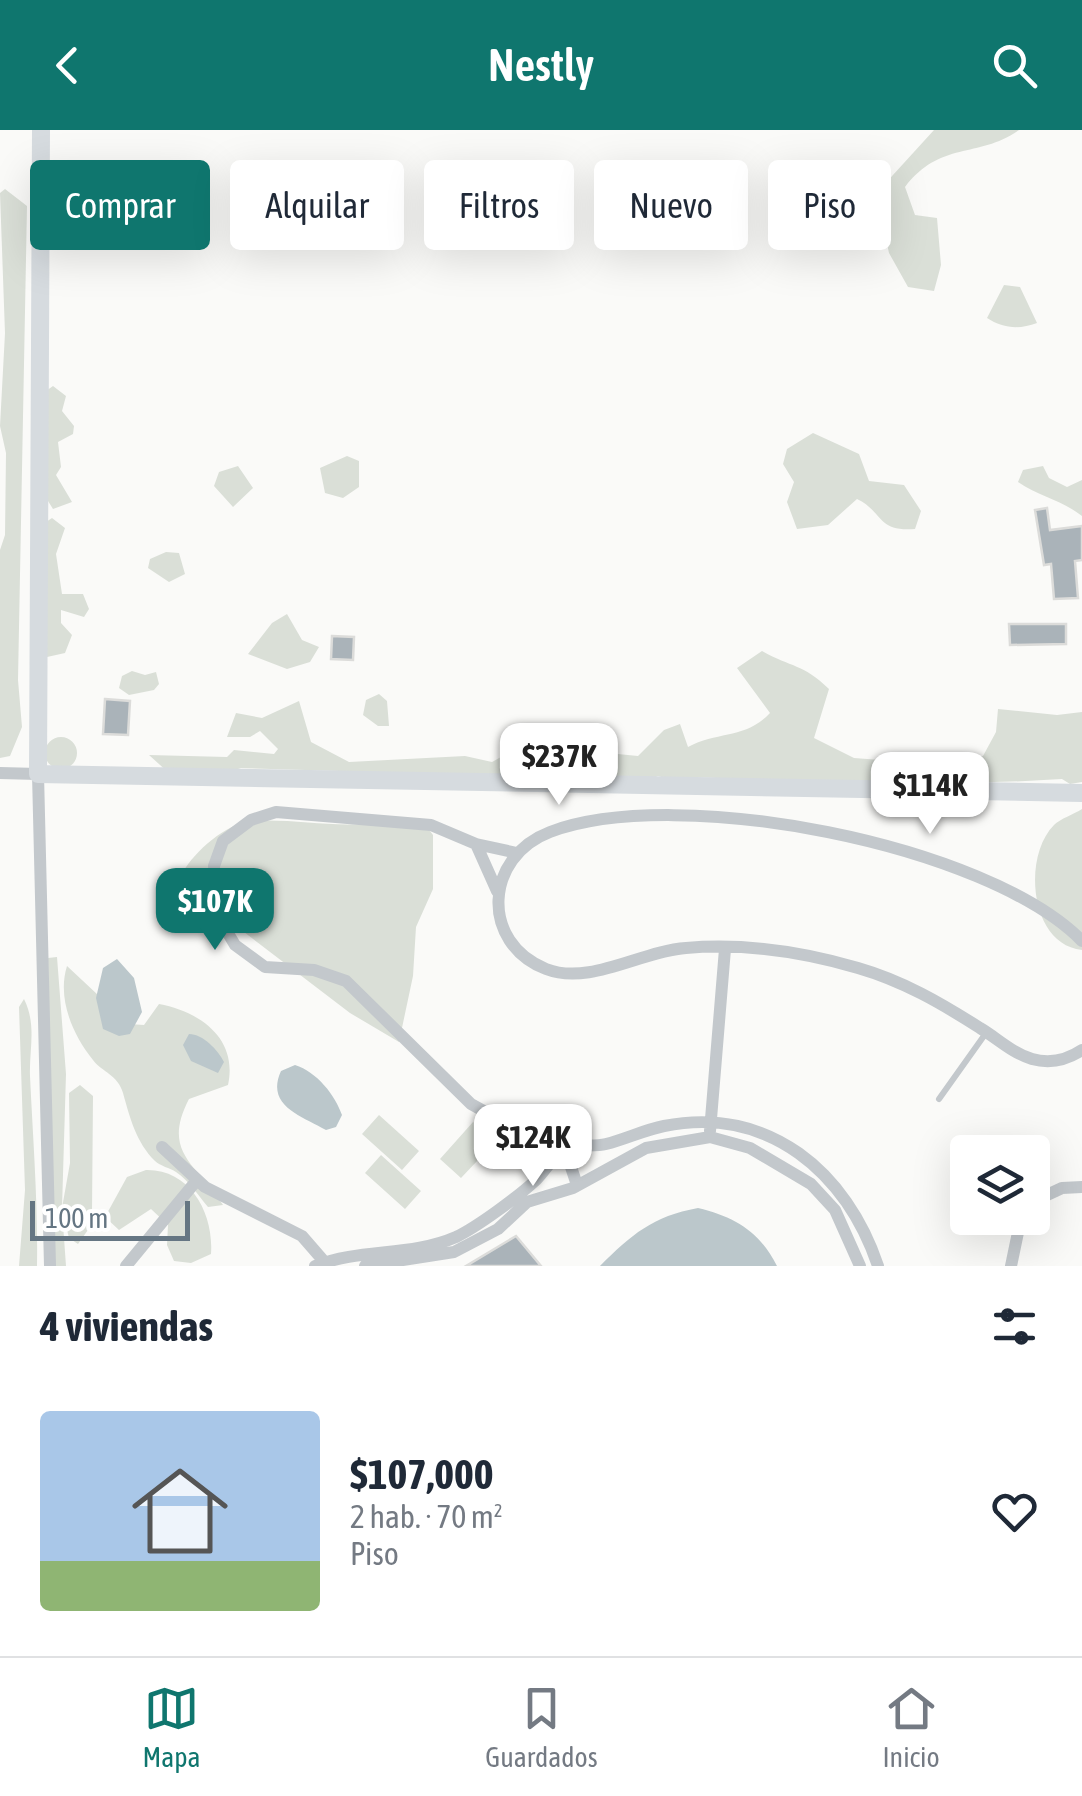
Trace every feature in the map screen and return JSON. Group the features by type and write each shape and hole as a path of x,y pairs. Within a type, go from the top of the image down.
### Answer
{"street":[{"path":"42,130 38,774 50,1266"},
{"path":"0,774 1082,793"},
{"path":"517,854 476,844 431,825 276,812 251,820 223,841 214,866 216,912 235,945 265,967 314,970 346,981 462,1097 574,1168 571,1188"},
{"path":"497,891 517,854 550,832 650,817 740,817 886,844 1024,900 1054,915 1082,941"},
{"path":"476,844 497,891 499,922 511,942 526,958 562,975 686,948 788,951 867,971 907,986 1033,1059 1066,1059 1082,1050"},
{"path":"710,1131 725,949"},
{"path":"365,1266 444,1256 496,1230 505,1212 556,1158 663,1126 762,1134 816,1166 859,1216 878,1266"},
{"path":"162,1148 198,1180 248,1212 302,1236 323,1265 421,1249 464,1233 486,1217 571,1188 646,1148 710,1131 750,1148 811,1184 835,1210 860,1266"},
{"path":"556,1158 553,1180 571,1188"},
{"path":"126,1266 198,1180"},
{"path":"1050,1194 1062,1188 1082,1187"},
{"path":"486,1217 496,1230"},
{"path":"1011,1266 1017,1235"}],"lane":[{"path":"939,1099 987,1032"}],"shaded area":[{"path":"934,130 1019,130 989,145 932,162 905,187 915,215 937,218 941,265 934,291 908,287 889,253 891,177"},
{"path":"5,189 27,206 18,680 22,727 10,756 0,758 0,550 5,535 6,453 0,426 5,333 0,193"},
{"path":"1004,285 1020,287 1037,323 1011,327 987,318"},
{"path":"53,386 66,396 62,411 74,426 73,434 58,442 61,467 56,475 72,502 53,509 43,493 46,391"},
{"path":"813,433 859,454 869,481 904,485 921,511 915,529 887,524 857,499 828,525 797,529 787,502 794,482 783,464 787,449"},
{"path":"347,456 359,461 359,487 343,498 325,493 320,468"},
{"path":"238,466 253,488 233,507 214,486 219,472"},
{"path":"1043,466 1049,478 1067,487 1082,480 1082,516 1018,482 1023,470"},
{"path":"52,518 65,528 56,554 62,594 83,594 89,609 84,617 61,610 61,623 72,635 65,653 47,657 46,522"},
{"path":"166,552 179,553 185,574 169,582 148,568 150,559"},
{"path":"287,614 302,640 319,647 310,662 287,669 248,654 272,623"},
{"path":"762,651 804,670 829,689 814,738 854,758 959,766 983,756 996,732 998,709 1057,715 1082,712 1082,782 1070,784 1062,779 879,783 693,777 678,782 658,776 650,780 241,768 220,775 170,774 149,755 227,757 234,750 274,754 278,749 260,731 250,737 227,737 236,713 262,718 299,701 311,742 349,762 465,756 492,762 501,757 537,759 567,749 638,756 664,730 680,724 688,747 761,721 770,713 737,668"},
{"path":"132,671 145,675 156,672 159,684 154,690 129,695 119,688 122,676"},
{"path":"379,694 387,701 389,726 378,726 363,715 366,700"},
{"path":"61,737 72,742 77,753 72,764 61,769 50,764 45,753 50,742"},
{"path":"1082,809 1082,950 1065,945 1051,933 1036,898 1035,877 1044,839 1057,823"},
{"path":"251,821 356,824 423,822 433,835 433,889 416,927 413,976 399,1042 350,1013 244,932 182,908 208,876 183,872 203,848 232,827"},
{"path":"57,957 66,1074 62,1208 70,1163 69,1093 80,1085 93,1096 90,1227 78,1244 69,1238 62,1210 66,1266 53,1266 48,958"},
{"path":"117,959 134,978 142,1012 130,1034 119,1036 103,1029 96,998 103,968"},
{"path":"67,966 129,1024 144,1025 159,1004 202,1021 222,1041 230,1069 228,1085 189,1099 179,1133 186,1157 223,1205 208,1207 176,1172 148,1154 134,1129 121,1087 93,1060 73,1027 65,1003"},
{"path":"24,999 31,1028 37,1266 19,1266 25,1190 19,1007"},
{"path":"189,1034 205,1040 218,1053 224,1062 218,1073 191,1061 183,1045"},
{"path":"295,1065 311,1073 330,1092 342,1115 336,1127 326,1130 282,1101 277,1083 281,1071"},
{"path":"379,1115 419,1151 402,1170 362,1134"},
{"path":"473,1122 495,1142 461,1178 440,1159"},
{"path":"381,1155 421,1191 405,1209 365,1173"},
{"path":"146,1170 175,1177 196,1196 208,1223 211,1254 191,1263 174,1261 167,1245 168,1225 151,1209 119,1230 105,1217 127,1177"},
{"path":"698,1208 745,1227 777,1266 600,1266 644,1228"}],"building":[{"path":"1047,508 1050,530 1082,526 1082,560 1075,561 1078,598 1054,599 1051,564 1044,565 1035,510"},
{"path":"1009,624 1066,624 1066,644 1010,645"},
{"path":"332,636 354,637 353,660 331,659"},
{"path":"105,699 130,701 128,735 103,734"},
{"path":"516,1236 541,1266 466,1266"}]}
